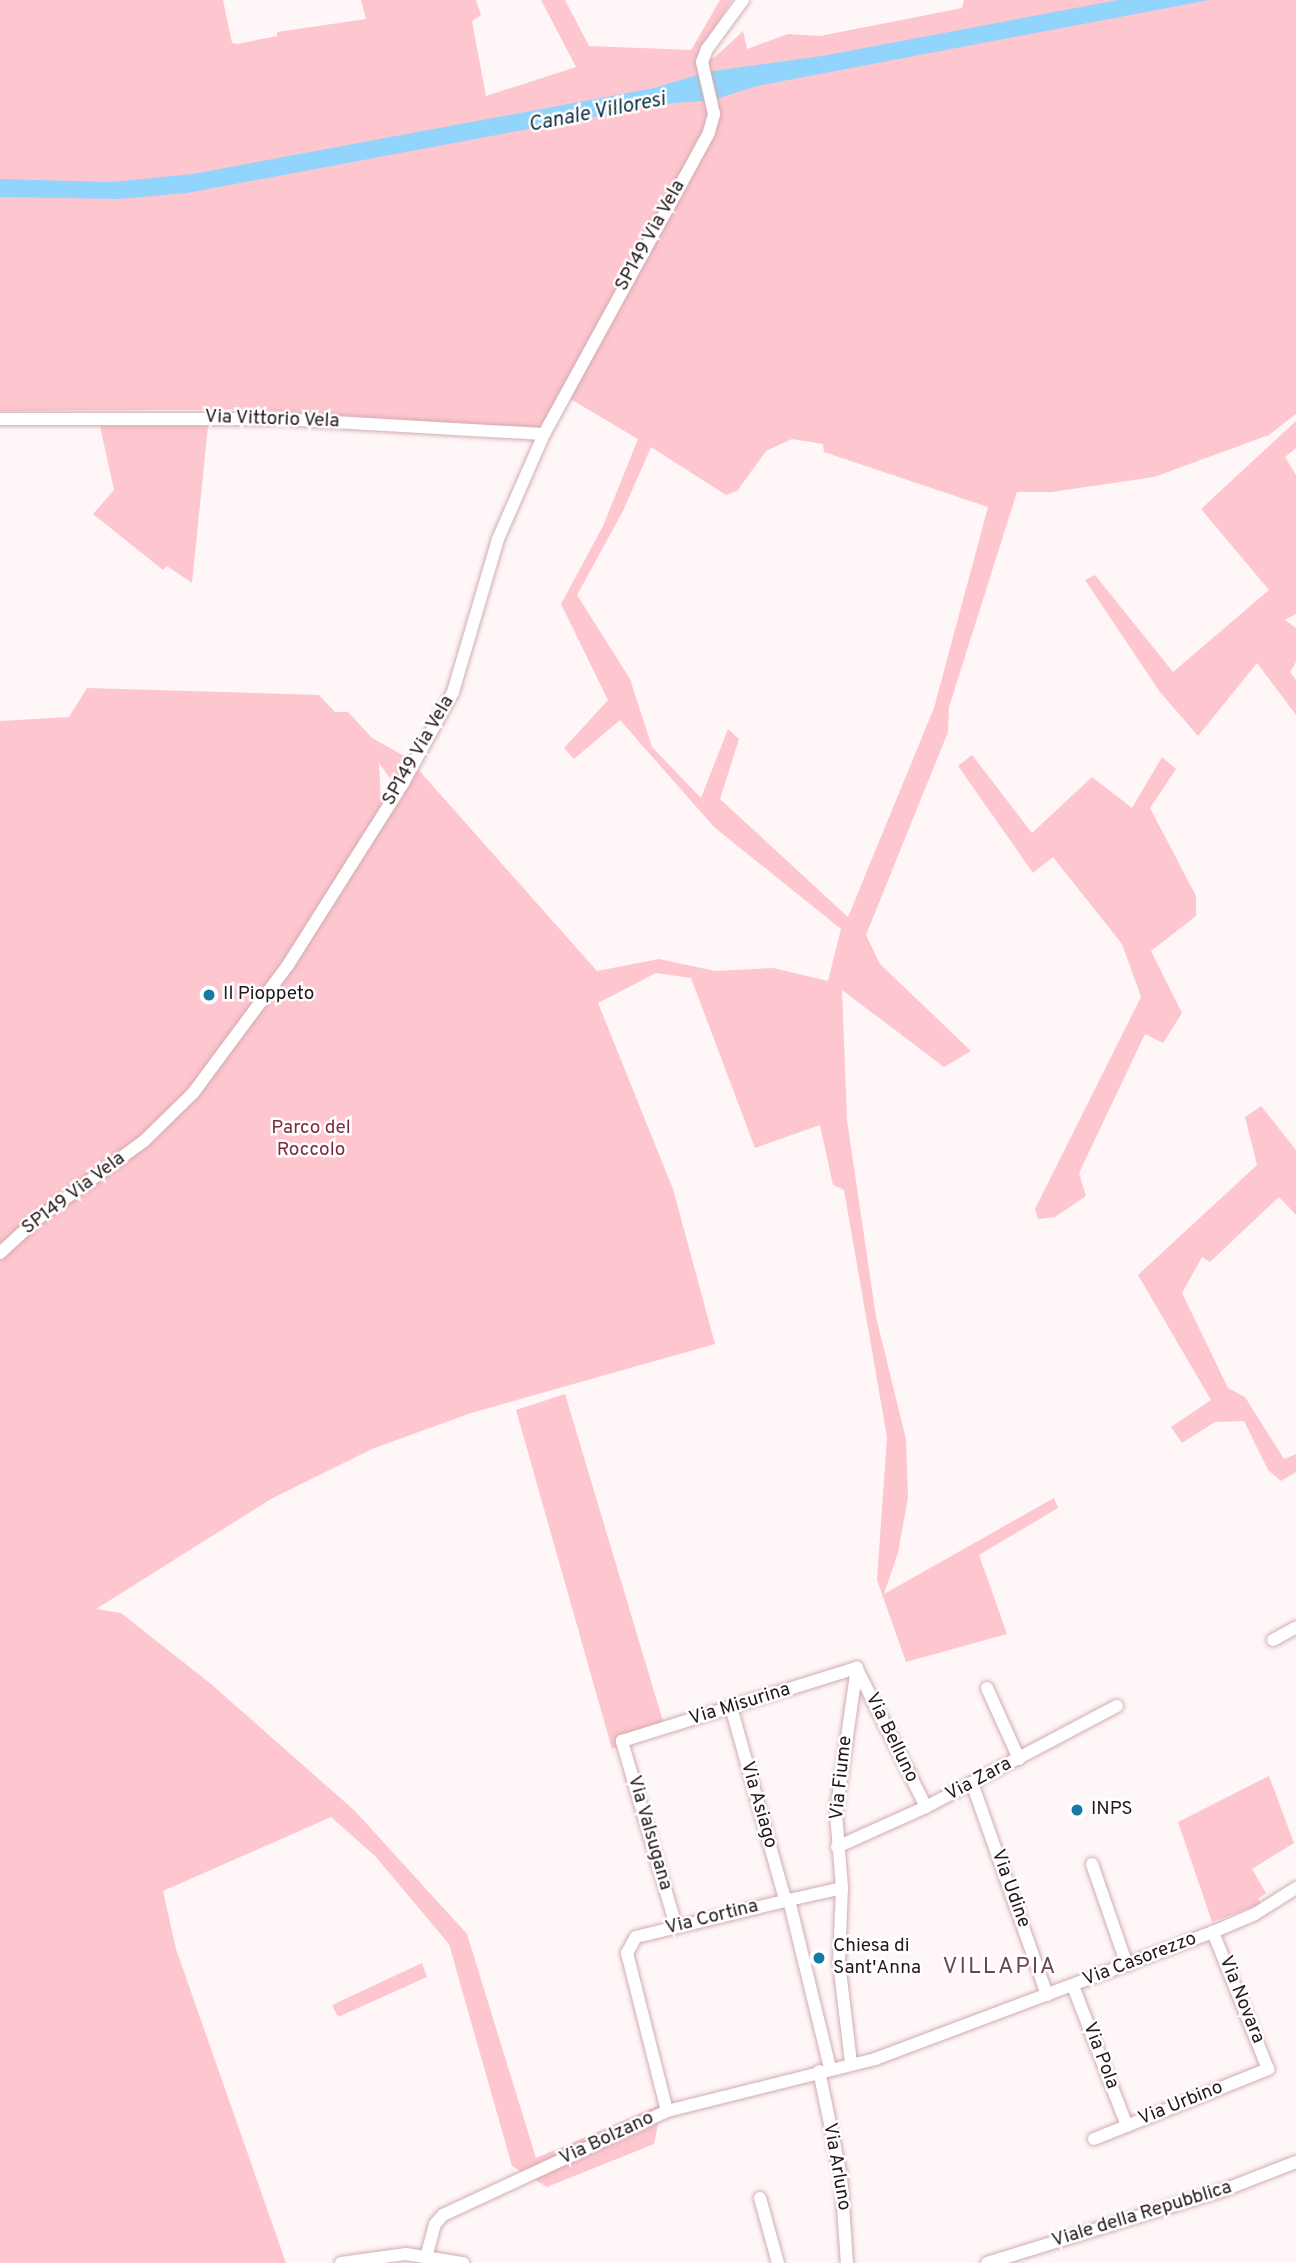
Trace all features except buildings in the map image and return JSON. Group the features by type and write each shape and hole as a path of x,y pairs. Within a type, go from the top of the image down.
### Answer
{"street":[{"name":"SP149 Via Vela","path":"0,1253 169,1118 309,933 450,699 498,539 544,433 714,114 702,62 707,48 743,0"},
{"name":"Via Vittorio Vela","path":"0,419 282,419 544,433"},
{"path":"1273,1640 1296,1627"},
{"name":"Via Misurina","path":"622,1741 857,1668"},
{"name":"Via Belluno","path":"857,1668 926,1807"},
{"name":"Via Fiume","path":"851,2062 839,1962 842,1888 837,1847 840,1773 857,1668"},
{"path":"987,1688 1019,1759"},
{"name":"Via Zara","path":"837,1847 926,1807 1118,1706"},
{"name":"Via Asiago","path":"731,1707 783,1896 789,1900 825,2070"},
{"name":"Via Valsugana","path":"622,1741 676,1926"},
{"name":"Via Udine","path":"972,1783 1047,1995"},
{"path":"1092,1864 1127,1965"},
{"name":"Via Cortina","path":"667,2111 627,1953 636,1937 842,1888"},
{"name":"Via Casorezzo","path":"825,2070 851,2062 875,2059 1073,1986 1255,1914 1296,1888"},
{"name":"Via Novara","path":"1213,1931 1268,2069"},
{"name":"Via Pola","path":"1073,1986 1127,2126"},
{"name":"Via Urbino","path":"1094,2139 1268,2069"},
{"name":"Via Bolzano","path":"427,2254 435,2224 443,2215 667,2111 825,2070"},
{"name":"Via Arluno","path":"825,2070 841,2176 845,2261"},
{"name":"Viale della Repubblica","path":"987,2263 1224,2190 1296,2162"},
{"path":"760,2197 778,2263"},
{"path":"341,2263 374,2255 427,2254 463,2263"}],"green space":[{"name":"Parco del Roccolo","path":"0,0 223,0 232,43 237,44 277,36 277,32 366,19 361,0 476,0 481,15 472,21 486,96 576,67 541,0 565,0 589,46 691,50 720,0 732,0 706,42 703,60 714,58 743,31 747,49 788,34 820,36 962,8 964,0 1296,0 1296,414 1269,435 1154,477 1052,492 1017,492 949,707 948,732 866,935 880,964 971,1051 944,1067 842,990 847,1120 876,1317 906,1439 908,1497 898,1553 884,1594 1054,1498 1058,1508 979,1555 1007,1634 906,1662 877,1580 887,1437 844,1190 833,1185 820,1125 755,1148 691,978 656,973 598,1003 673,1189 715,1344 471,1413 372,1449 271,1499 96,1609 121,1613 211,1684 355,1811 467,1934 536,2158 662,2104 654,2144 547,2187 512,2166 449,1944 375,1856 331,1817 163,1891 176,1949 286,2263 0,2263 0,721 69,717 87,688 319,695 335,712 348,712 372,738 408,758 597,971 659,959 715,971 773,968 828,981 841,929 714,827 620,720 574,759 564,748 608,700 561,604 603,526 638,439 567,397 551,431 249,409 0,411","holes":["792,439 823,444 824,452 988,507 934,708 848,917 720,799 739,739 728,729 701,798 652,747 630,679 577,595 623,511 651,447 726,495 737,491 766,451","379,763 403,797 400,801 381,803"]},
{"path":"1296,421 1296,448 1285,457 1296,475 1296,614 1285,620 1296,628 1296,662 1290,672 1296,680 1296,715 1257,663 1198,736 1160,692 1085,580 1095,575 1173,672 1269,590 1201,509"},
{"path":"100,426 208,426 192,583 167,566 163,570 93,514 114,490"},
{"path":"972,755 1032,833 1092,777 1132,808 1162,757 1176,769 1150,808 1196,896 1196,916 1151,951 1182,1013 1163,1043 1145,1034 1079,1173 1086,1196 1055,1217 1038,1219 1035,1209 1141,997 1122,944 1053,857 1033,873 958,766"},
{"path":"1261,1106 1296,1150 1296,1215 1279,1197 1210,1262 1202,1257 1182,1293 1228,1388 1245,1397 1284,1459 1296,1454 1296,1472 1281,1481 1268,1470 1244,1421 1215,1422 1182,1443 1171,1427 1211,1400 1138,1275 1257,1165 1245,1117"},
{"path":"565,1394 665,1728 612,1749 516,1410"},
{"path":"1269,1776 1294,1843 1252,1869 1266,1893 1258,1899 1261,1904 1212,1922 1178,1822"},
{"path":"422,1963 427,1977 338,2017 332,2005"}],"water":[{"name":"Canale Villoresi","path":"1118,0 1209,0 757,86 713,100 662,104 187,193 118,199 0,197 0,179 112,182 193,174 654,88 707,72 822,56"}],"place":[{"name":"Il Pioppeto","path":"209,995"},
{"name":"INPS","path":"1077,1810"},
{"name":"Chiesa di Sant'Anna","path":"819,1958"}],"district":[{"name":"VILLAPIA","path":"1000,1968"}]}
